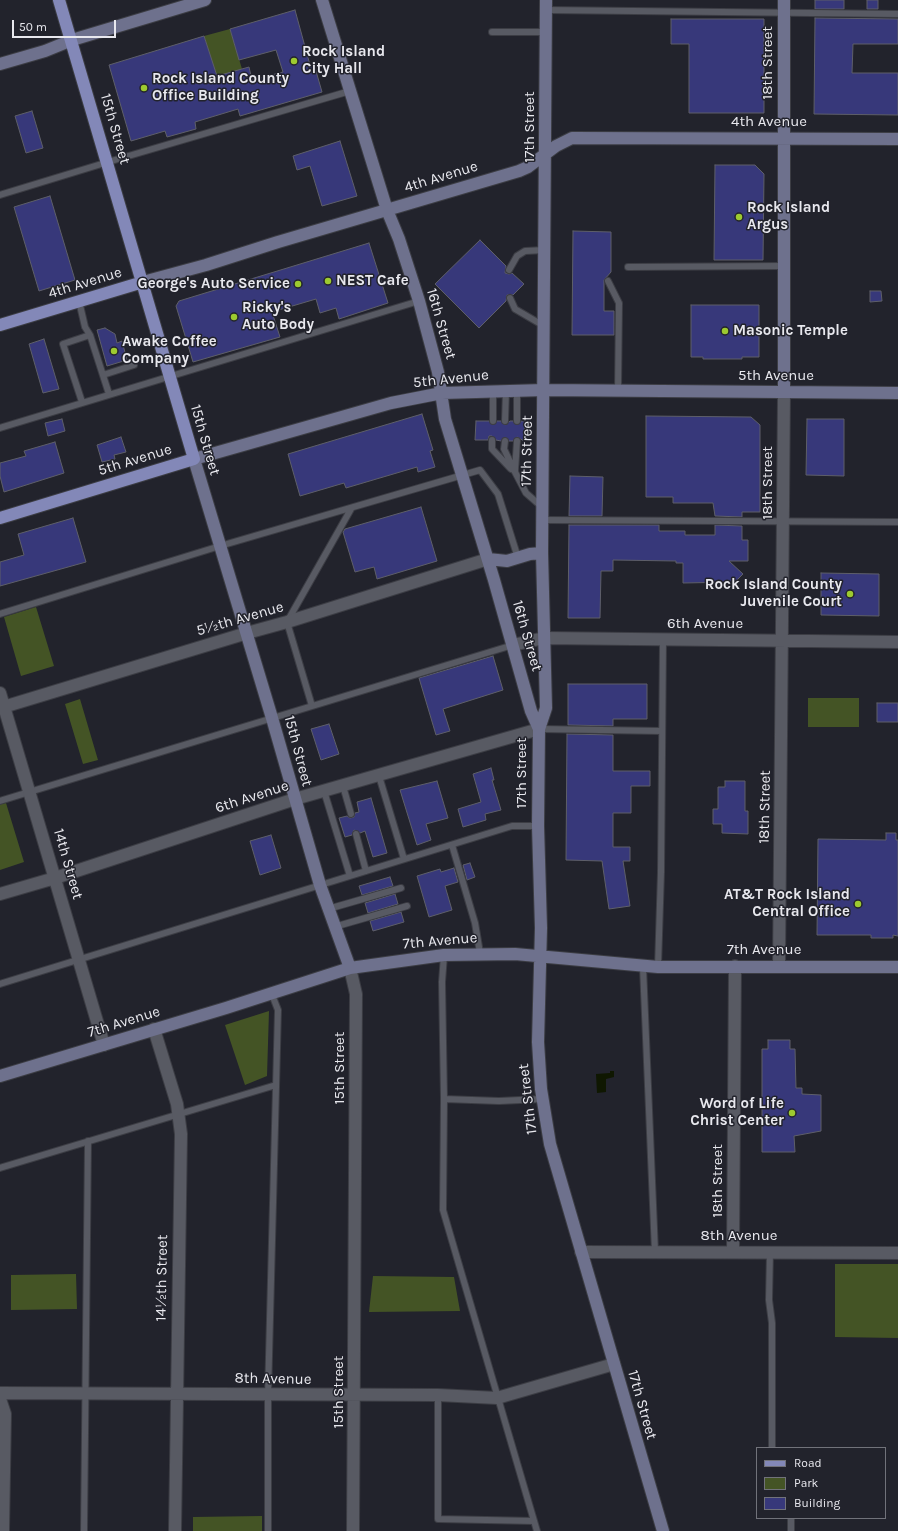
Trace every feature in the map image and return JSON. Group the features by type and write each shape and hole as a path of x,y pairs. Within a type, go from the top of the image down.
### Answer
{"main road":[{"name":"15th Street","path":"59,0 108,162 194,459"},
{"name":"4th Avenue","path":"0,325 143,282"},
{"name":"5th Avenue","path":"0,518 194,459"}],"street":[{"path":"0,64 45,51 72,40 193,2 205,0"},
{"name":"16th Street","path":"322,0 387,210 399,239 419,301 442,393 445,419 488,559 531,711 539,728"},
{"name":"18th Street","path":"779,966 784,520 784,0"},
{"name":"17th Street","path":"546,5 542,514 546,708 539,728 538,826 542,956 538,1042 542,1099 550,1144 663,1531"},
{"name":"4th Avenue","path":"143,282 206,265 519,171 528,167 564,140 588,137 898,139"},
{"name":"5th Avenue","path":"194,459 391,403 442,393 544,390 898,393"},
{"name":"15th Street","path":"194,459 272,718 320,885 350,968 356,994 355,1395 353,1531"},
{"path":"488,559 507,561 542,553"},
{"name":"5½th Avenue","path":"2,708 246,633 287,622 488,559"},
{"name":"6th Avenue","path":"513,644 544,638 898,642"},
{"name":"14th Street","path":"0,693 2,708 30,792 104,1044"},
{"name":"6th Avenue","path":"0,894 55,878 295,799 379,776 539,728"},
{"name":"7th Avenue","path":"0,1076 350,968 444,955 480,953 542,956 658,967 898,967"},
{"name":"18th Street","path":"733,1252 735,966"},
{"name":"14½th Street","path":"154,1029 179,1115 181,1134 175,1531"},
{"name":"8th Avenue","path":"581,1252 770,1251 898,1253"},
{"name":"8th Avenue","path":"0,1393 438,1395 497,1398 614,1364"},
{"path":"0,1399 5,1414 2,1523"}],"lane":[{"path":"546,5 784,14 898,14"},
{"path":"492,32 546,32"},
{"path":"0,195 350,92"},
{"path":"509,270 517,256 525,251 545,250"},
{"path":"628,267 783,266"},
{"path":"608,281 619,304 618,391"},
{"path":"510,298 515,309 544,326"},
{"path":"79,301 85,327 90,335 109,394"},
{"path":"0,428 419,301"},
{"path":"82,402 63,344 90,335"},
{"path":"103,375 134,365"},
{"path":"505,421 512,390"},
{"path":"512,390 517,421"},
{"path":"492,421 493,391"},
{"path":"492,440 492,449 514,472"},
{"path":"505,441 504,449 514,472 526,493 542,514 898,522"},
{"path":"514,472 517,441"},
{"path":"0,614 220,546 351,509 480,470 498,494 518,558"},
{"path":"312,706 287,622 351,509"},
{"path":"658,967 664,640"},
{"path":"0,801 513,644"},
{"path":"539,728 662,731"},
{"path":"379,776 404,859"},
{"path":"343,786 351,814"},
{"path":"324,791 350,876"},
{"path":"0,984 512,826 538,826"},
{"path":"356,834 366,871"},
{"path":"452,844 475,923 480,953"},
{"path":"328,909 401,888"},
{"path":"334,927 407,906"},
{"path":"444,955 442,982 444,1099 442,1210 537,1531"},
{"path":"643,966 655,1252"},
{"path":"268,1531 268,1395 278,1010 271,992"},
{"path":"0,1168 276,1085"},
{"path":"444,1099 499,1101 542,1099"},
{"path":"84,1531 84,1393 88,1141"},
{"path":"770,1251 769,1300 772,1323 772,1447"},
{"path":"438,1395 438,1519 534,1521"},
{"path":"791,1519 791,1531"}],"green space":[{"path":"230,29 242,69 219,83 204,36"},
{"path":"36,607 54,666 21,676 4,617"},
{"path":"808,698 859,698 859,727 808,727"},
{"path":"80,699 98,760 83,764 65,704"},
{"path":"6,803 24,862 0,870 0,804"},
{"path":"269,1011 267,1076 245,1085 225,1025"},
{"path":"835,1264 898,1264 898,1338 835,1337"},
{"path":"76,1274 77,1309 11,1310 11,1275"},
{"path":"373,1276 454,1277 460,1311 369,1312"},
{"path":"262,1516 262,1531 193,1531 193,1517"}],"shaded area":[{"path":"610,1071 614,1071 614,1077 606,1079 606,1092 597,1093 596,1074 610,1073"}],"building":[{"path":"815,0 844,0 844,9 815,9"},
{"path":"867,0 878,0 878,9 867,9"},
{"path":"295,10 310,65 314,64 322,92 240,116 238,109 195,122 196,129 167,137 165,131 131,141 109,65 204,36 217,76 249,67 252,80 283,72 276,50 239,60 230,29"},
{"path":"815,18 898,19 898,44 853,44 852,73 898,73 898,115 814,114"},
{"path":"671,19 764,19 764,113 689,113 689,44 671,44"},
{"path":"32,111 43,148 26,153 15,116"},
{"path":"340,141 357,196 322,206 310,166 297,170 293,156"},
{"name":"Rock Island Argus","path":"715,165 755,165 764,174 763,260 714,260"},
{"path":"50,196 75,280 39,291 14,207"},
{"path":"573,231 611,232 611,272 604,280 604,311 614,311 614,335 572,335"},
{"path":"480,240 506,266 505,273 512,273 524,284 513,295 507,295 506,301 479,328 435,284"},
{"path":"369,243 388,303 339,319 336,308 320,313 316,299 272,312 280,337 193,362 176,306 179,301"},
{"path":"870,291 881,291 882,301 870,302"},
{"name":"Masonic Temple","path":"691,305 759,305 759,357 742,357 742,359 703,359 703,357 691,357"},
{"name":"Awake Coffee Company","path":"105,328 115,334 117,343 122,341 127,360 107,366 97,330"},
{"path":"44,339 59,389 43,393 29,344"},
{"path":"422,414 433,450 430,451 435,467 418,472 417,467 346,488 344,483 300,496 288,454"},
{"path":"646,416 751,417 760,425 760,512 742,512 742,517 715,516 713,503 673,503 673,497 646,497"},
{"path":"62,419 65,431 48,436 45,423"},
{"path":"807,419 844,419 844,476 806,475"},
{"path":"476,421 489,421 493,425 497,421 501,421 505,425 510,421 513,421 517,425 521,421 525,421 524,441 517,437 513,441 509,441 505,437 501,441 496,440 492,436 489,436 488,440 475,440"},
{"path":"121,437 126,452 114,455 115,459 102,462 97,445"},
{"path":"55,442 64,473 4,492 0,476 0,463 26,456 24,451"},
{"path":"570,476 603,477 602,516 569,516"},
{"path":"421,507 437,561 377,579 374,567 355,572 343,532 345,529"},
{"path":"73,518 86,562 0,586 0,562 24,555 18,534"},
{"path":"569,525 659,525 659,531 685,531 685,535 715,535 715,525 742,526 742,540 748,540 748,561 729,561 743,574 735,582 683,583 683,563 676,563 676,561 613,560 613,571 601,571 600,618 568,618"},
{"name":"Rock Island County Juvenile Court","path":"821,573 879,574 879,616 821,615"},
{"path":"493,656 503,690 443,709 450,731 436,735 419,678"},
{"path":"568,684 647,684 647,719 613,719 613,726 568,725"},
{"path":"877,703 898,703 898,722 877,722"},
{"path":"329,724 339,754 321,760 311,729"},
{"path":"567,734 613,735 613,771 650,771 650,786 631,786 631,813 613,813 613,847 630,847 630,861 623,861 630,906 609,909 602,861 566,860"},
{"path":"491,768 494,780 492,780 501,810 485,814 486,820 463,827 458,809 481,802 473,774"},
{"path":"437,781 448,818 426,824 431,840 417,845 400,790"},
{"path":"725,781 745,781 745,811 748,811 748,834 722,833 722,824 713,824 713,809 718,809 718,787 725,787"},
{"path":"371,798 387,853 373,857 365,831 360,833 354,830 352,835 345,837 339,818 347,816 350,818 354,817 355,813 359,812 357,802"},
{"name":"AT&T Rock Island Central Office","path":"886,833 896,833 896,840 898,840 898,936 893,935 893,938 871,938 871,935 817,935 818,839 886,840"},
{"path":"271,835 281,868 260,875 250,841"},
{"path":"470,863 475,877 467,880 463,865"},
{"path":"454,868 458,882 445,886 452,910 429,917 417,876 440,869 441,872"},
{"path":"390,877 393,886 362,895 359,886"},
{"path":"395,894 398,904 368,913 365,903"},
{"path":"401,912 404,922 373,931 370,921"},
{"name":"Word of Life Christ Center","path":"768,1040 790,1040 790,1049 795,1049 796,1088 802,1088 802,1094 821,1095 821,1131 794,1136 795,1152 762,1152 762,1049 768,1049"}],"place":[{"name":"Rock Island City Hall","path":"294,61"},
{"name":"Rock Island County Office Building","path":"144,88"},
{"name":"Rock Island Argus","path":"739,217"},
{"name":"NEST Cafe","path":"328,281"},
{"name":"George's Auto Service","path":"298,284"},
{"name":"Ricky's Auto Body","path":"234,317"},
{"name":"Masonic Temple","path":"725,331"},
{"name":"Awake Coffee Company","path":"114,351"},
{"name":"Rock Island County Juvenile Court","path":"850,594"},
{"name":"AT&T Rock Island Central Office","path":"858,904"},
{"name":"Word of Life Christ Center","path":"792,1113"}]}
